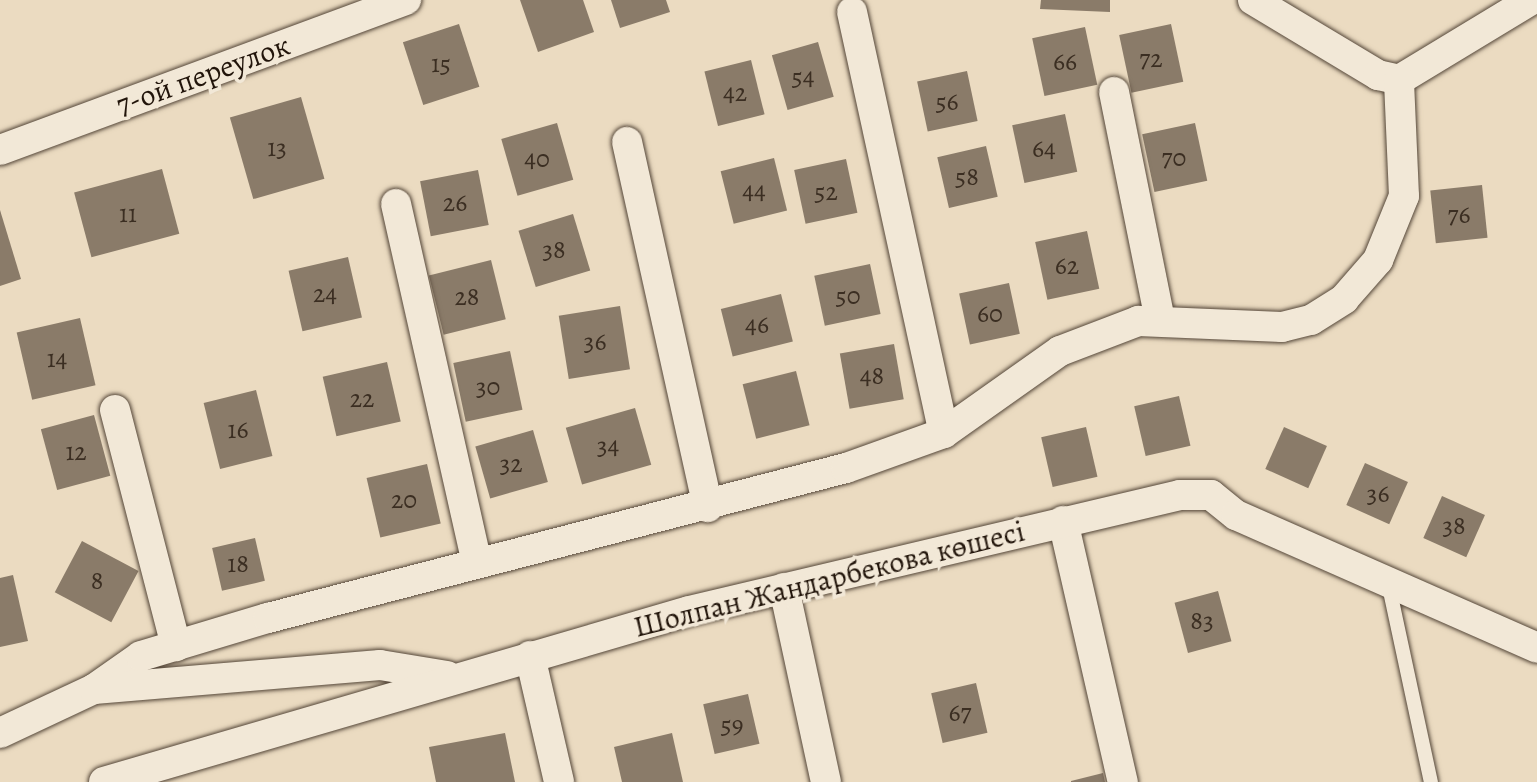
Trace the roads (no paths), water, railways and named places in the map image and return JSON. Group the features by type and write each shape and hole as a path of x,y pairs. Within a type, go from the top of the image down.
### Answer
{"street":[{"name":"7-ой переулок","path":"0,150 406,0"},
{"path":"1253,0 1378,75 1399,80 1531,0"},
{"path":"852,12 944,433"},
{"path":"0,733 94,689 141,656 476,560 708,507 944,433 1060,351 1138,321 1282,327 1311,320 1344,299 1378,260 1404,196 1399,80"},
{"path":"1114,92 1160,320"},
{"path":"627,142 708,507"},
{"path":"396,204 476,560"},
{"path":"115,410 176,646"},
{"name":"Шолпан Жандарбекова көшесі","path":"104,782 453,677 784,588 1180,495 1211,495 1236,515 1537,648"},
{"path":"1063,521 1123,782"},
{"path":"784,588 826,782"},
{"path":"530,656 559,782"},
{"path":"94,689 380,665 453,677"}],"lane":[{"path":"1388,582 1431,782"}]}
